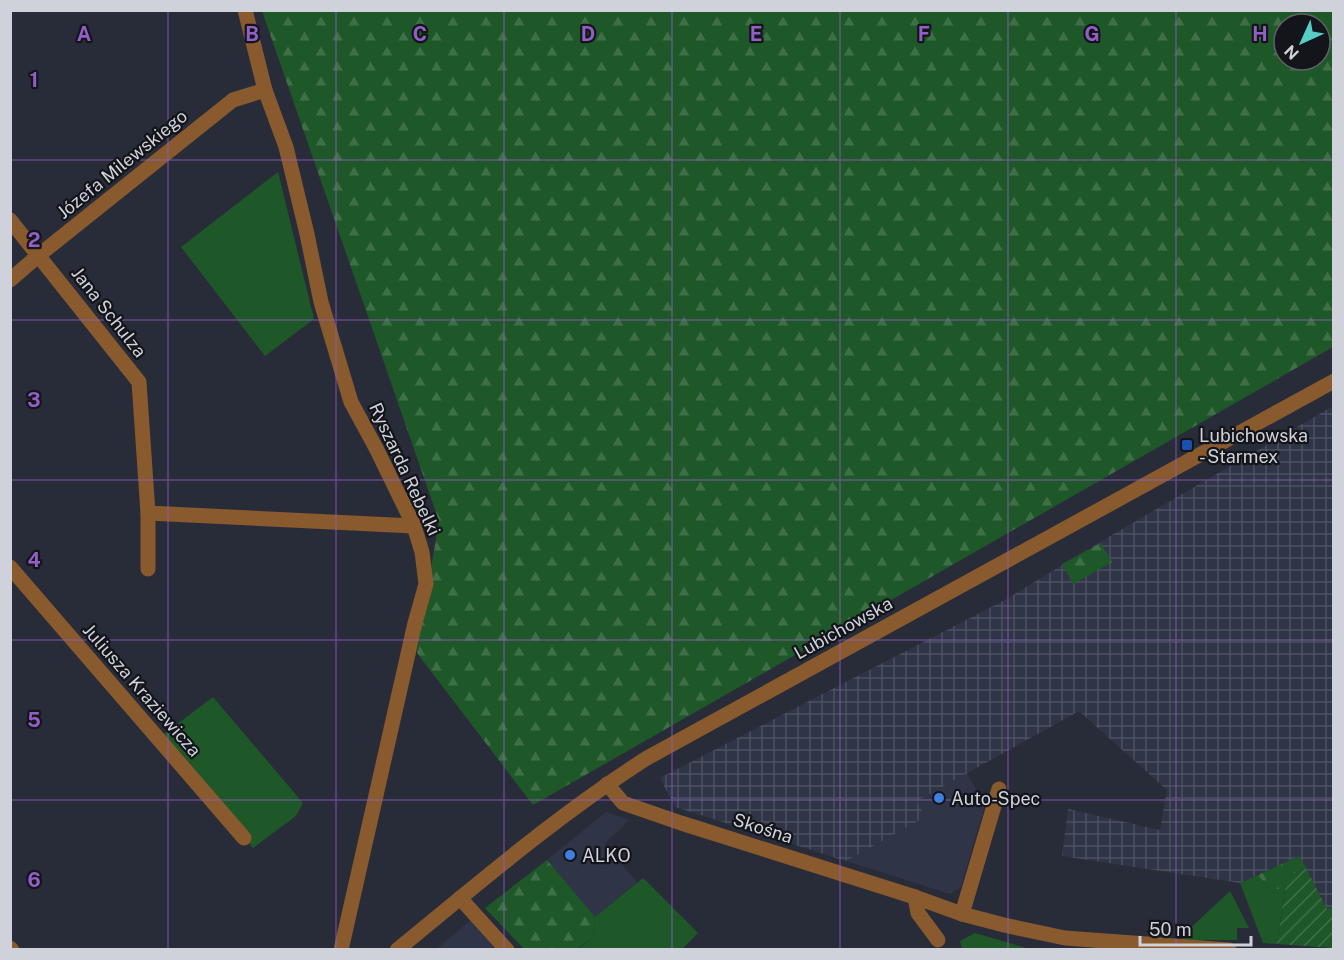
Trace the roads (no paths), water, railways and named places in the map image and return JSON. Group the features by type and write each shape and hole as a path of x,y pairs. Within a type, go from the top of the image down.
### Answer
{"street":[{"name":"Ryszarda Rebelki","path":"245,10 265,90 286,147 321,302 351,402 414,526 422,552 426,584 415,623 341,950"},
{"name":"Józefa Milewskiego","path":"10,280 233,100 265,90"},
{"name":"Jana Schulza","path":"10,220 139,382 148,513 148,569"},
{"name":"Lubichowska","path":"397,950 533,838 647,758 1334,381"},
{"path":"148,513 414,526"},
{"name":"Juliusza Kraziewicza","path":"10,567 244,838"},
{"name":"Skośna","path":"607,784 623,803 962,914 1065,938 1229,950"},
{"path":"962,914 999,789"},
{"path":"915,897 918,914 938,940"},
{"path":"460,898 507,950"}],"place":[{"name":"Lubichowska - Starmex","path":"1187,445"},
{"name":"Auto-Spec","path":"939,798"},
{"name":"ALKO","path":"570,855"}]}
